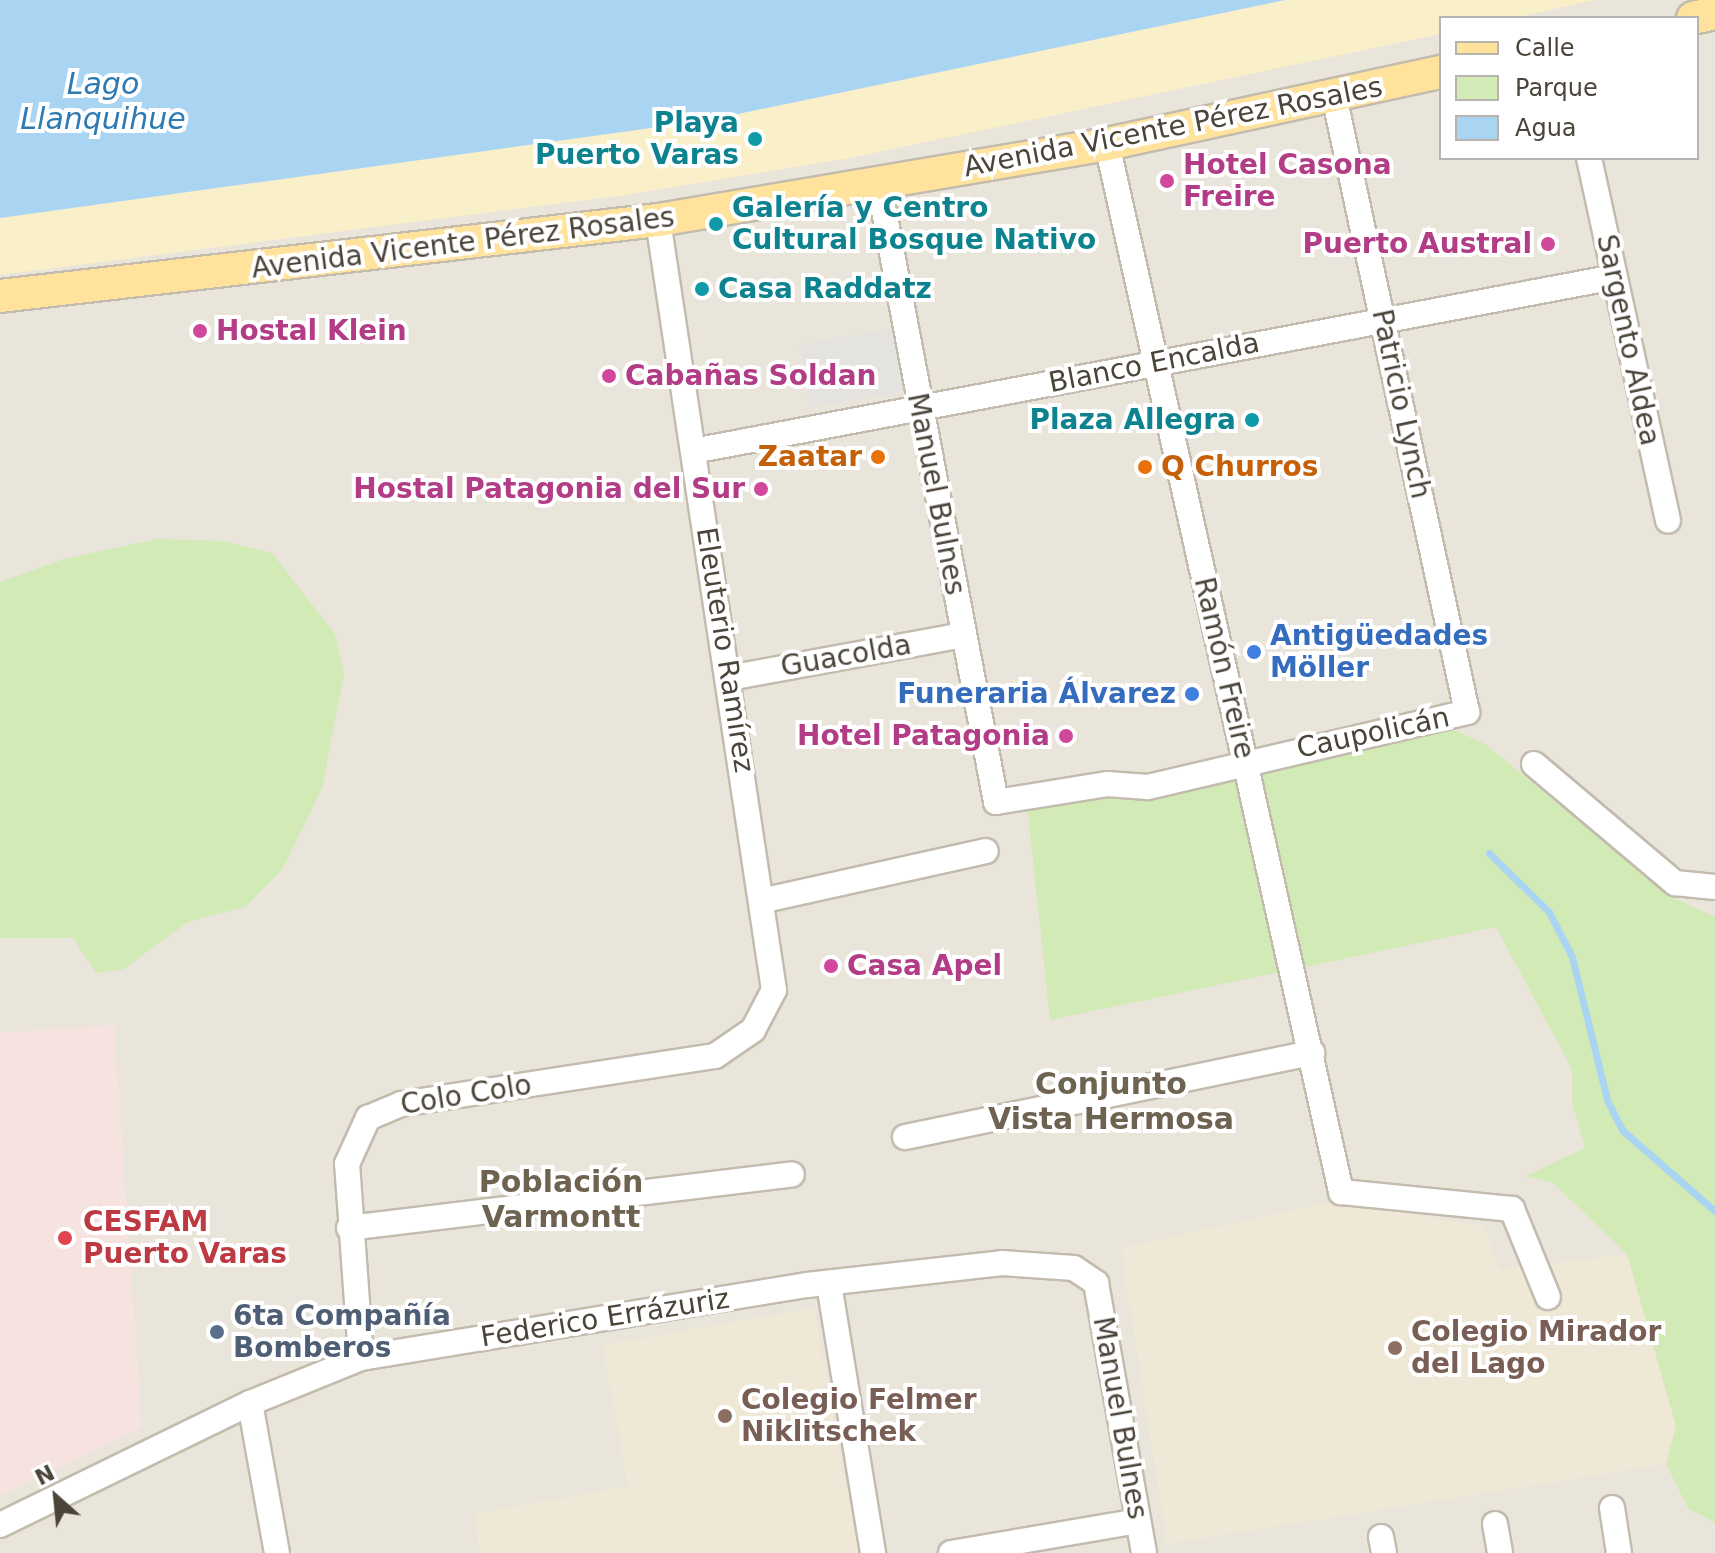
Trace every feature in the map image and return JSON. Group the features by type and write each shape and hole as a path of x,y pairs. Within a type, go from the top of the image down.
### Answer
{"main road":[{"name":"Avenida Vicente Pérez Rosales","path":"0,296 658,220 1107,144 1439,72"}],"street":[{"name":"Patricio Lynch","path":"1334,96 1467,712"},
{"name":"Ramón Freire","path":"1107,144 1341,1192 1512,1209 1548,1297"},
{"name":"Sargento Aldea","path":"1589,160 1668,521"},
{"name":"Manuel Bulnes","path":"879,185 996,802"},
{"name":"Eleuterio Ramírez","path":"658,220 765,900 774,990 753,1030 715,1056"},
{"name":"Blanco Encalda","path":"693,451 1615,277"},
{"name":"Guacolda","path":"729,678 963,635"},
{"name":"Caupolicán","path":"996,802 1107,784 1148,787 1244,760 1467,712"},
{"path":"1534,764 1675,883 1715,887"},
{"path":"765,900 986,851"},
{"path":"905,1137 1312,1053"},
{"name":"Colo Colo","path":"361,1358 349,1228 348,1151 378,1111 715,1056"},
{"path":"349,1228 792,1174"},
{"name":"Federico Errázuriz","path":"0,1525 250,1403 361,1358 829,1284 1002,1263 1074,1268 1096,1283"},
{"name":"Manuel Bulnes","path":"1096,1283 1144,1553"},
{"path":"829,1284 873,1553"},
{"path":"250,1403 277,1553"},
{"path":"1612,1508 1619,1553"},
{"path":"951,1553 1138,1521"},
{"path":"1495,1524 1500,1553"}],"shaded area":[{"path":"1285,0 1715,0 1715,1193 1688,1507 1715,1523 1715,1553 0,1553 0,218 709,120"},
{"path":"894,328 905,391 811,408 799,345"},
{"name":"CESFAM Puerto Varas","path":"114,1025 142,1428 0,1496 0,1033"},
{"name":"Colegio Mirador del Lago","path":"1334,1201 1483,1226 1500,1270 1627,1254 1676,1426 1666,1464 1167,1544 1121,1248"},
{"name":"Colegio Felmer Niklitschek","path":"814,1308 858,1553 480,1553 474,1514 628,1486 603,1345"}],"green space":[{"path":"157,539 224,541 272,553 335,634 344,674 322,788 282,870 245,907 188,922 124,969 96,973 73,938 0,938 0,582 64,559"},
{"path":"1445,726 1485,744 1672,897 1715,917 1715,1523 1688,1508 1666,1464 1676,1426 1627,1254 1553,1183 1526,1176 1585,1148 1572,1103 1572,1069 1496,927 1050,1020 1027,804"}],"sand":[{"name":"Playa Puerto Varas","path":"1285,0 1595,0 1523,16 1439,16 1439,34 845,159 625,195 0,275 0,218 709,120"}],"water":[{"name":"Lago Llanquihue","path":"0,0 1285,0 709,120 0,218"}],"waterway":[{"path":"1489,853 1549,912 1572,957 1607,1100 1622,1130 1715,1211"}],"place":[{"name":"Playa Puerto Varas","path":"755,139"},
{"name":"Hotel Casona Freire","path":"1167,181"},
{"name":"Galería y Centro Cultural Bosque Nativo","path":"716,224"},
{"name":"Puerto Austral","path":"1548,244"},
{"name":"Casa Raddatz","path":"702,289"},
{"name":"Hostal Klein","path":"200,331"},
{"name":"Cabañas Soldan","path":"609,376"},
{"name":"Plaza Allegra","path":"1252,420"},
{"name":"Zaatar","path":"878,457"},
{"name":"Q Churros","path":"1145,467"},
{"name":"Hostal Patagonia del Sur","path":"761,489"},
{"name":"Antigüedades Möller","path":"1254,652"},
{"name":"Funeraria Álvarez","path":"1192,694"},
{"name":"Hotel Patagonia","path":"1066,736"},
{"name":"Casa Apel","path":"831,966"},
{"name":"CESFAM Puerto Varas","path":"65,1238"},
{"name":"6ta Compañía Bomberos","path":"217,1332"},
{"name":"Colegio Mirador del Lago","path":"1395,1348"},
{"name":"Colegio Felmer Niklitschek","path":"725,1416"}],"district":[{"name":"Conjunto Vista Hermosa","path":"1111,1101"},
{"name":"Población Varmontt","path":"561,1199"}]}
